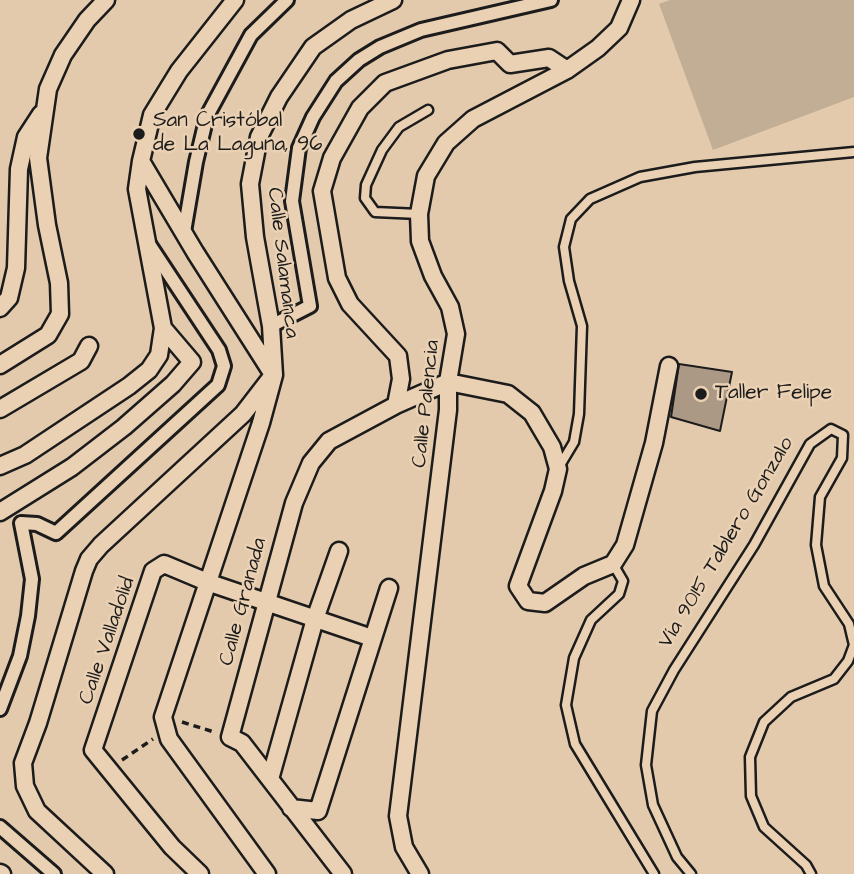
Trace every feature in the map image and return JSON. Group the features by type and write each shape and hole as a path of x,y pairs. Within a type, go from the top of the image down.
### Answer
{"street":[{"path":"0,365 48,335 60,314 59,283 47,225 38,158 48,89 63,55 87,20 106,0"},
{"path":"0,466 25,455 129,386 149,370 159,355 163,328 137,189 141,161 152,115 179,71 235,0"},
{"path":"184,232 195,162 207,116 251,35 287,0"},
{"name":"Calle Salamanca","path":"165,723 274,375 271,326 255,237 250,184 259,137 279,97 313,47 351,20 393,0"},
{"path":"271,326 310,306 292,201 299,148 313,117 336,81 359,60 380,47 421,30 551,0"},
{"name":"Calle Palencia","path":"420,874 404,847 398,816 446,423 448,382 456,334 450,307 433,276 420,241 419,214 426,176 446,143 473,119 566,70 598,48 619,28 631,0"},
{"path":"396,405 401,379 398,356 350,304 337,278 323,191 332,158 360,108 385,83 448,60 497,51 510,64 549,58 566,70"},
{"path":"0,308 9,298 16,268 19,169 26,137 46,107"},
{"path":"105,874 37,811 24,786 23,763 38,723 84,571 89,559 101,545 243,414 274,375 141,161"},
{"path":"0,709 20,656 28,616 32,579 21,523 37,524 56,533 218,385 224,366 219,350 148,243"},
{"path":"0,512 72,467 124,428 173,384 192,362 163,328"},
{"path":"0,409 80,362 89,346"},
{"path":"448,382 508,394 532,413 552,447 558,469 553,491 518,586 528,601 545,603 584,576 613,564 625,545 654,443 669,366"},
{"name":"Calle Granada","path":"230,737 294,503 311,463 329,441 396,405 448,382"},
{"path":"270,779 315,619 339,551"},
{"name":"Calle Valladolid","path":"200,874 173,847 93,750 153,571 164,564 207,582 372,638"},
{"path":"291,808 318,811 389,588"},
{"path":"165,723 169,739 267,874"},
{"path":"230,737 242,743 343,874"},
{"path":"0,827 54,874"}],"lane":[{"path":"419,214 375,212 365,198 366,185 382,150 399,127 428,110"},
{"path":"558,469 574,442 579,414 582,326 569,281 564,247 571,219 590,199 640,177 695,167 854,152"},
{"name":"Vía 9015 Tablero Gonzalo","path":"691,874 677,857 653,805 646,765 652,711 674,670 754,545 810,444 831,429 843,435 842,458 820,497 816,545 824,586 849,624 854,645 848,661 835,679 791,697 764,722 750,757 751,796 764,827 806,865 811,874"},
{"path":"613,564 623,581 619,594 591,620 574,658 566,705 575,744 654,874"}],"path":[{"path":"108,769 165,723 230,737"}],"shaded area":[{"path":"670,0 854,0 854,97 713,150 659,4"}],"building":[{"name":"Taller Felipe","path":"679,364 732,372 720,431 671,417"}],"place":[{"name":"San Cristóbal de La Laguna, 96","path":"139,134"},
{"name":"Taller Felipe","path":"701,394"}]}
